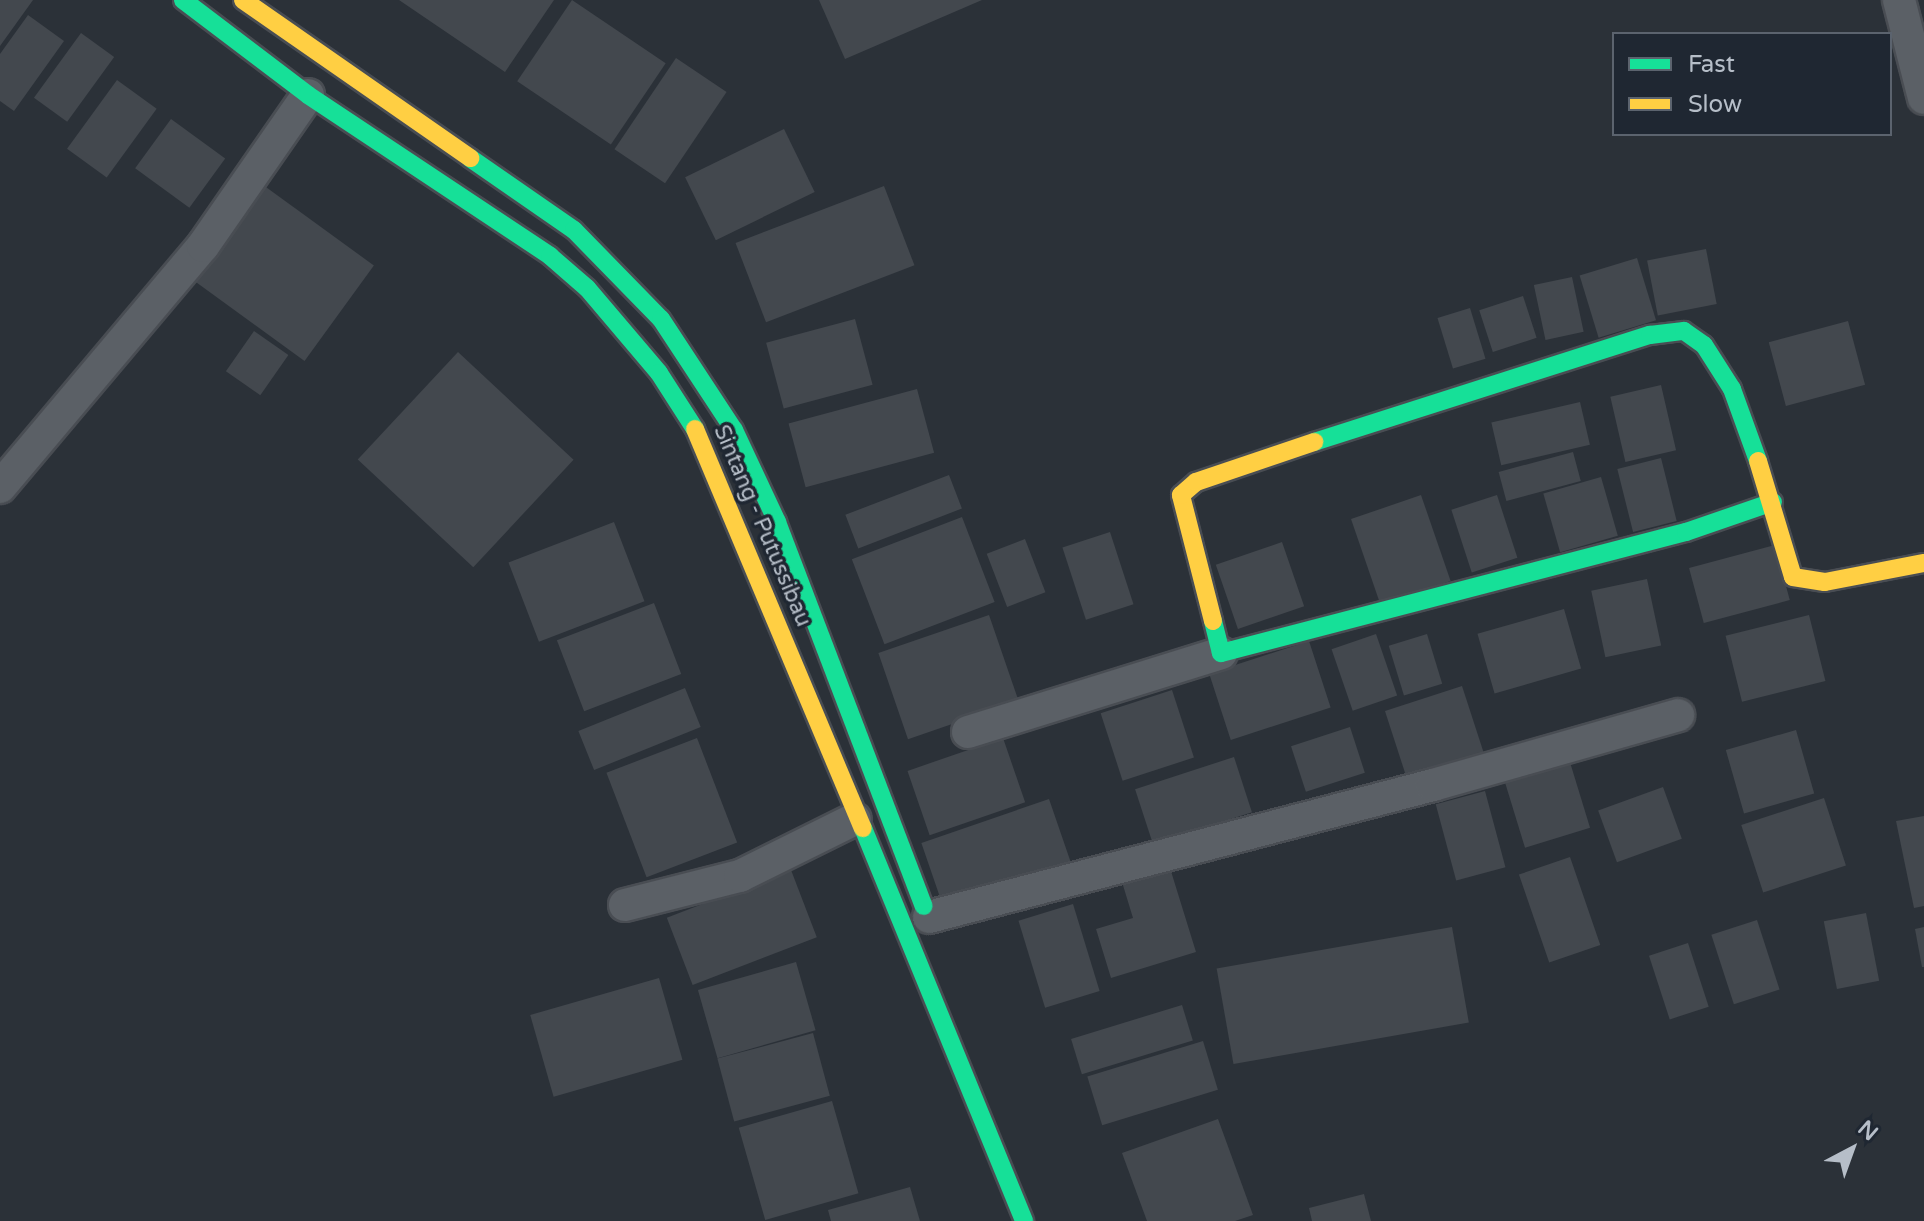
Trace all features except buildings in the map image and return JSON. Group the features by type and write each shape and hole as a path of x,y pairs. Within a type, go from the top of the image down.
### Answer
{"main road":[{"name":"Sintang - Putussibau","path":"183,0 308,95 550,256 587,288 659,373 693,425 724,489 855,819 910,938 1024,1221"},
{"name":"Sintang - Putussibau","path":"243,0 574,230 661,319 734,430 777,522 932,925"},
{"path":"1773,502 1686,532 1221,653 1184,523 1181,495 1196,482 1440,399 1650,335 1684,331 1704,345 1732,389 1773,502 1793,577 1825,582 1924,563"}],"street":[{"path":"1899,0 1916,36 1924,98"},
{"path":"0,487 203,246 308,95"},
{"path":"968,732 1221,653"},
{"path":"932,925 1678,715"},
{"path":"625,905 740,876 855,819"}],"traffic: fast":[{"path":"183,0 308,95 550,256 587,288 659,373 695,429"},
{"path":"470,158 574,230 661,319 734,430 777,522 924,906"},
{"path":"1314,442 1650,335 1684,331 1704,345 1732,389 1758,461"},
{"path":"1213,621 1221,653 1686,532 1773,502"},
{"path":"863,828 1024,1221"}],"traffic: slow":[{"path":"243,0 470,158"},
{"path":"695,429 863,828"},
{"path":"1213,621 1181,495 1196,482 1314,442"},
{"path":"1758,461 1793,577 1825,582 1924,563"}]}
